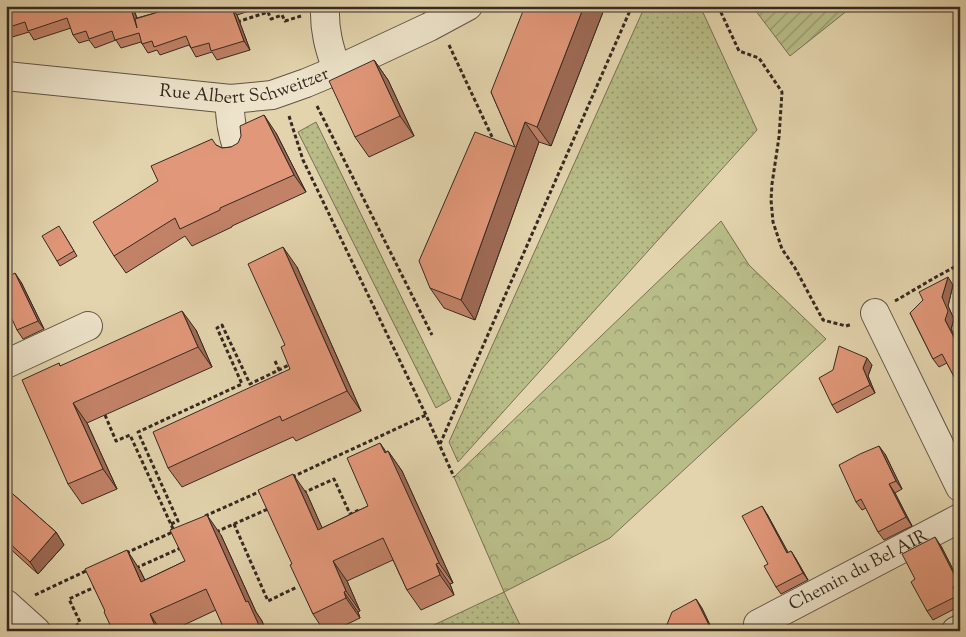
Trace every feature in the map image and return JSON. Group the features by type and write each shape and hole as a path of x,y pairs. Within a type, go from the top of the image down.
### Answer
{"street":[{"name":"Rue Albert Schweitzer","path":"6,76 230,99 272,95 337,70 431,18 468,6"},
{"path":"314,11 325,19 327,40 337,70"},
{"path":"230,99 229,112 232,132 238,150"},
{"path":"875,313 960,487"},
{"path":"6,364 88,326"},
{"name":"Chemin du Bel AIR","path":"758,624 960,518"},
{"path":"8,605 36,631"},
{"path":"956,631 960,629"}],"path":[{"path":"440,444 632,6"},
{"path":"718,6 739,51 759,58 782,92 772,184 773,222 782,249 795,268 823,320 846,326 875,313 936,276 960,264"},
{"path":"234,24 268,12 270,19 282,15 284,21 314,11"},
{"path":"431,18 496,145"},
{"path":"306,83 432,335"},
{"path":"281,92 303,160 440,444 454,477"},
{"path":"171,524 178,521 138,432 242,384 217,328 222,325 250,384 289,365"},
{"path":"275,361 282,377"},
{"path":"218,395 221,400"},
{"path":"104,415 116,441 130,435 174,531"},
{"path":"292,477 426,415"},
{"path":"298,495 334,478 350,514 362,509"},
{"path":"201,518 265,489"},
{"path":"208,536 270,508"},
{"path":"234,524 268,601 297,587"},
{"path":"120,555 183,527"},
{"path":"130,571 191,544"},
{"path":"8,605 94,568"},
{"path":"71,631 80,622 69,599 104,583"},
{"path":"97,631 101,626 103,631"}],"green space":[{"path":"645,6 700,6 757,130 458,462 449,442"},
{"path":"752,6 853,6 790,56"},
{"path":"316,122 451,399 436,408 298,132"},
{"path":"721,221 749,265 826,339 610,538 504,592 454,477"},
{"path":"504,592 523,631 421,631"}],"building":[{"path":"6,6 90,6 92,10 104,6 130,6 137,28 135,19 176,6 231,6 244,41 211,51 209,43 191,48 186,36 154,47 152,41 142,44 139,33 115,40 112,31 89,39 86,31 73,35 67,18 28,31 25,22 6,28"},
{"path":"525,6 584,6 537,127 525,122 461,300 430,288 419,261 475,132 515,147 491,92"},
{"path":"374,60 400,116 355,137 329,81"},
{"path":"264,115 294,175 220,208 220,210 180,229 175,218 114,256 93,222 158,181 151,166 212,139 216,145 222,148 231,147 238,143 241,136 240,126"},
{"path":"59,226 74,251 57,261 42,236"},
{"path":"283,247 347,391 282,421 280,416 168,468 153,432 290,369 281,347 285,345 248,264"},
{"path":"15,273 38,321 17,330 6,306 6,278"},
{"path":"948,277 942,297 948,311 945,320 960,349 960,388 942,354 933,359 910,313 923,300 919,292"},
{"path":"182,311 198,347 73,403 103,469 68,484 22,380 59,363 60,366"},
{"path":"839,346 867,358 863,368 870,385 832,405 819,378 833,370"},
{"path":"380,443 385,453 388,451 439,563 436,564 440,575 407,590 383,538 333,561 346,591 344,592 346,598 313,614 258,490 293,474 318,530 368,506 347,458"},
{"path":"879,446 896,481 889,484 906,517 878,532 861,499 856,502 839,465"},
{"path":"6,488 56,532 30,562 6,540"},
{"path":"762,506 787,553 791,551 803,573 776,587 764,566 768,564 742,516"},
{"path":"207,515 246,602 248,601 261,630 225,631 206,589 150,614 157,631 113,631 85,569 127,550 141,582 185,561 170,530"},
{"path":"935,537 959,584 953,587 957,596 927,611 911,582 915,579 902,554"},
{"path":"696,599 712,631 668,631 666,627 672,612"}]}
